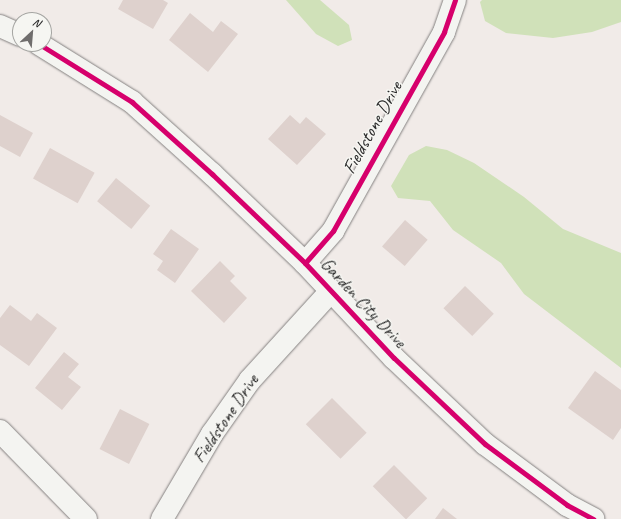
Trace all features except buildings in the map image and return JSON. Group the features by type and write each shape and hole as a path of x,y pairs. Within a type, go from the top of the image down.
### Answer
{"street":[{"name":"Fieldstone Drive","path":"305,263 333,231 444,32 455,0"},
{"path":"0,26 12,31"},
{"name":"Garden City Drive","path":"52,52 132,102 212,174 305,263 394,358 485,444 567,505 593,519"},
{"name":"Fieldstone Drive","path":"162,519 212,434 250,380 332,291"},
{"path":"0,431 86,519"}],"green space":[{"path":"286,0 320,0 349,25 352,40 338,46 316,34"},
{"path":"482,0 621,0 621,22 592,32 553,38 506,33 485,21 480,2"},
{"path":"426,146 447,150 474,163 524,197 563,229 621,253 621,368 524,294 501,263 453,230 430,201 398,198 391,186 409,155"}],"cycle path":[{"path":"305,263 333,231 444,32 455,0"},
{"path":"52,52 132,102 212,174 305,263 394,358 485,444 567,505 593,519"}]}
